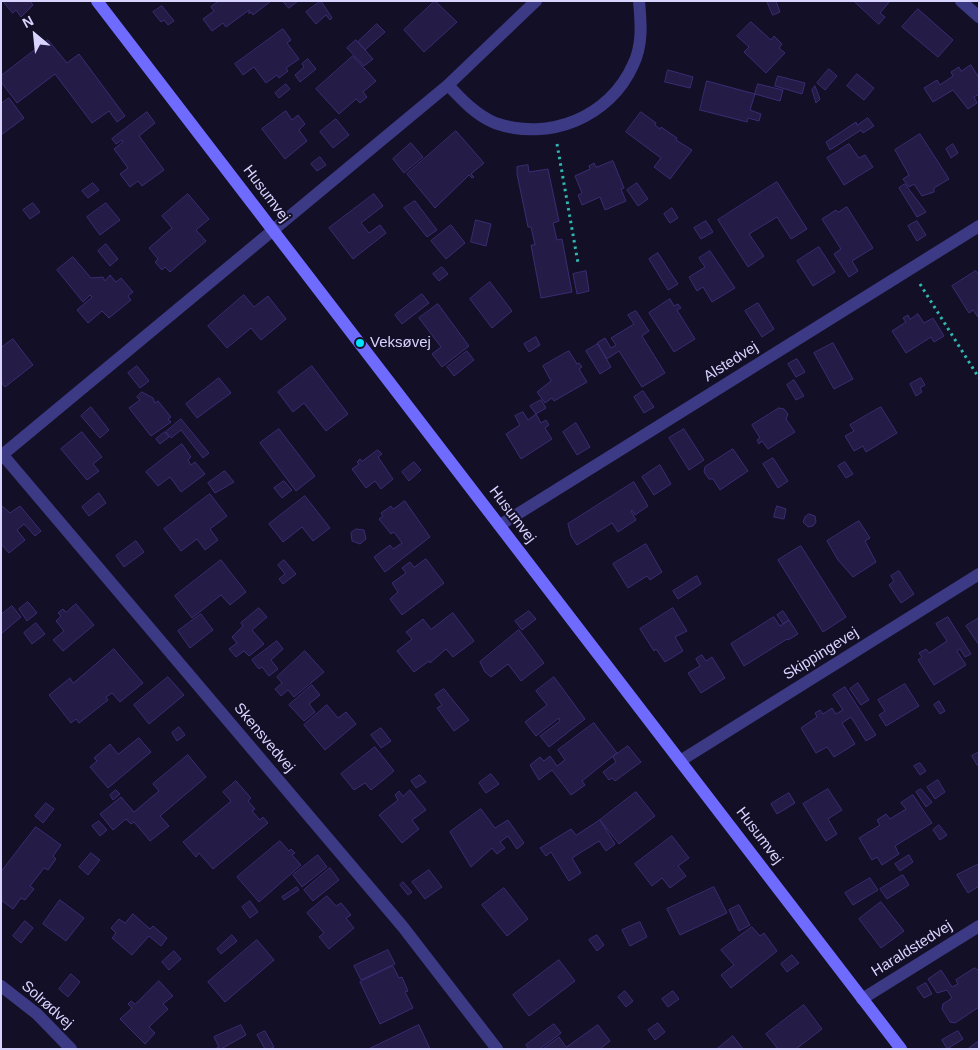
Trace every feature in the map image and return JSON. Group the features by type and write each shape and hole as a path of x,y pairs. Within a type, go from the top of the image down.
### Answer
{"street":[{"name":"Husumvej","path":"97,1 901,1049"},
{"path":"448,85 468,107 494,122 524,130 554,128 588,116 615,94 634,65 642,30 639,1"},
{"path":"961,1 979,17"},
{"path":"2,455 448,85 527,4"},
{"name":"Alstedvej","path":"500,525 979,226"},
{"name":"Skensvedvej","path":"2,455 403,927 497,1049"},
{"name":"Skippingevej","path":"680,761 979,574"},
{"name":"Haraldstedvej","path":"862,998 979,926"},
{"name":"Solrødvej","path":"1,986 37,1014 71,1049"}],"path":[{"path":"554,128 578,263"},
{"path":"910,269 979,378"}],"building":[{"path":"3,1 30,1 33,5 21,17 16,10 13,13"},
{"path":"219,1 271,1 253,15 251,12 249,14 249,10 226,27 223,23 212,31 203,19 214,11 211,7"},
{"path":"283,1 298,1 289,8"},
{"path":"321,1 332,18 330,20 326,15 316,24 306,12"},
{"path":"435,1 457,22 424,52 404,30"},
{"path":"767,1 776,1 780,12 773,15"},
{"path":"854,1 890,1 880,13 885,17 879,24"},
{"path":"162,6 174,21 168,25 164,20 161,22 153,12"},
{"path":"918,9 953,40 938,57 902,27"},
{"path":"751,22 771,40 774,36 782,44 779,48 785,53 766,73 744,52 749,47 737,36"},
{"path":"377,24 385,32 365,50 358,42"},
{"path":"283,29 291,40 287,43 299,59 286,68 288,71 279,78 277,75 266,83 254,67 243,75 235,64"},
{"path":"48,40 67,63 79,54 125,116 117,122 109,111 92,123 55,74 17,103 1,82 1,76"},
{"path":"356,40 373,59 364,66 347,48"},
{"path":"353,56 376,81 363,92 367,97 360,103 356,99 339,114 316,89"},
{"path":"308,59 316,69 300,82 295,75 304,67 302,64"},
{"path":"971,65 979,78 979,94 974,97 977,103 968,109 953,90 933,102 924,88 937,80 940,85 953,76 951,72 959,67 961,71"},
{"path":"829,69 837,76 825,90 817,83"},
{"path":"668,70 693,77 690,88 665,82"},
{"path":"857,74 874,88 864,100 847,86"},
{"path":"778,76 805,83 802,94 775,86"},
{"path":"707,81 755,94 750,110 761,114 759,121 748,118 747,122 700,110"},
{"path":"286,84 290,89 279,98 275,93"},
{"path":"758,84 783,90 780,101 755,94"},
{"path":"815,86 820,99 816,103 812,90"},
{"path":"9,98 24,118 1,135 1,104"},
{"path":"286,111 292,120 298,115 305,124 299,130 307,141 285,159 262,129"},
{"path":"147,112 155,123 139,136 164,170 142,186 138,181 130,187 120,174 128,168 114,149 123,142 122,140 116,144 112,139"},
{"path":"641,112 656,123 655,125 660,129 661,127 677,138 676,140 692,150 670,179 654,167 661,158 626,132"},
{"path":"868,118 874,126 863,133 861,130 830,150 826,142 856,122 857,125"},
{"path":"336,119 349,135 333,148 320,132"},
{"path":"456,131 484,163 471,174 474,177 472,178 469,175 435,208 407,174"},
{"path":"920,134 949,179 934,188 934,192 922,196 914,184 909,187 903,179 909,175 895,150"},
{"path":"411,143 423,157 404,173 393,159"},
{"path":"849,144 859,158 865,155 873,167 844,185 827,158"},
{"path":"953,144 958,153 951,158 946,149"},
{"path":"320,157 326,165 317,171 311,164"},
{"path":"613,161 624,188 621,189 626,201 605,210 600,197 582,205 578,195 582,193 575,176 590,169 589,166 594,163 596,167"},
{"path":"528,165 529,172 548,169 559,221 553,223 557,240 562,239 572,292 541,298 531,245 535,245 531,227 528,227 517,174 517,167"},
{"path":"777,182 807,229 791,239 777,217 749,234 764,256 748,267 718,220"},
{"path":"93,183 99,190 88,198 82,191"},
{"path":"637,183 648,199 638,206 627,190"},
{"path":"905,184 926,212 917,217 899,188"},
{"path":"188,194 209,219 196,230 206,241 170,272 165,267 162,270 155,262 158,259 149,248 172,228 162,216"},
{"path":"374,194 383,206 361,223 369,233 380,225 386,233 353,259 329,228"},
{"path":"415,201 437,230 427,237 404,208"},
{"path":"33,203 40,212 30,219 23,210"},
{"path":"106,203 120,220 100,235 87,217"},
{"path":"847,207 873,248 852,261 858,271 849,277 834,254 841,249 822,219 836,210 838,212"},
{"path":"672,208 678,218 670,223 664,214"},
{"path":"476,220 491,224 486,246 471,242"},
{"path":"706,221 713,232 701,239 694,228"},
{"path":"917,221 926,235 917,241 908,226"},
{"path":"451,225 465,243 446,259 431,241"},
{"path":"106,244 118,259 110,266 98,251"},
{"path":"819,247 835,272 813,286 797,261"},
{"path":"710,251 735,288 712,302 703,287 697,291 689,277 705,267 699,258"},
{"path":"658,253 678,284 668,290 649,259"},
{"path":"73,257 91,278 103,277 105,281 110,275 116,282 121,278 133,292 128,296 131,300 109,318 102,311 88,323 77,310 92,297 90,295 83,302 57,270"},
{"path":"442,267 448,274 439,281 433,274"},
{"path":"586,271 589,291 577,294 573,274"},
{"path":"976,271 979,275 978,317 973,310 969,313 952,286"},
{"path":"490,282 512,311 492,328 470,299"},
{"path":"422,294 429,303 402,324 395,315"},
{"path":"244,295 254,307 268,296 286,319 261,340 251,328 227,348 208,326"},
{"path":"670,299 674,306 678,304 681,308 677,310 695,339 674,352 649,313"},
{"path":"758,303 774,329 762,337 745,311"},
{"path":"438,304 469,346 442,367 432,354 441,347 419,318"},
{"path":"636,311 649,331 642,336 665,373 642,387 619,351 607,359 597,343 605,338 611,348 616,345 611,338 634,324 628,315"},
{"path":"918,314 924,323 933,318 944,336 934,342 931,337 906,353 892,331 906,322 903,318 908,315 910,319"},
{"path":"536,337 540,345 529,352 524,344"},
{"path":"13,339 33,365 5,387 1,382 1,348"},
{"path":"833,343 853,379 834,389 814,353"},
{"path":"598,344 611,367 600,374 586,351"},
{"path":"467,351 474,360 454,376 447,367"},
{"path":"569,351 577,364 579,363 582,367 579,369 587,382 554,401 552,398 545,403 537,392 551,381 543,366"},
{"path":"797,359 805,372 796,377 788,364"},
{"path":"137,366 149,381 140,388 128,373"},
{"path":"312,366 348,414 326,431 304,403 293,412 278,392"},
{"path":"219,378 231,393 197,418 186,404"},
{"path":"921,378 925,385 920,388 922,392 916,396 910,384"},
{"path":"794,380 804,396 796,400 787,385"},
{"path":"643,391 654,407 644,413 634,397"},
{"path":"142,392 153,398 155,403 158,401 171,417 168,419 171,422 151,436 129,408 140,400 137,397"},
{"path":"541,400 546,408 536,414 530,406"},
{"path":"91,407 109,430 100,438 81,416"},
{"path":"881,407 897,433 866,452 863,446 854,451 845,436 854,431 850,425"},
{"path":"779,408 784,409 788,414 786,419 795,432 768,449 762,441 759,444 757,440 760,438 752,425"},
{"path":"523,412 528,420 536,414 541,423 546,420 549,425 545,428 552,439 521,459 506,434 520,425 515,416"},
{"path":"181,419 209,453 203,458 181,430 171,438 166,432"},
{"path":"576,423 590,447 577,455 563,432"},
{"path":"279,429 315,476 296,491 260,443"},
{"path":"684,429 704,460 689,470 669,438"},
{"path":"82,432 102,457 93,464 99,471 87,480 61,449"},
{"path":"165,432 169,437 160,444 156,439"},
{"path":"182,444 191,457 188,460 191,465 195,462 205,474 181,492 170,477 158,486 146,472"},
{"path":"733,449 748,471 720,490 713,479 709,479 704,472 705,467"},
{"path":"378,450 382,454 378,457 393,479 381,489 375,481 366,488 352,469 359,464 357,462 360,459 362,461"},
{"path":"773,458 788,481 778,488 763,464"},
{"path":"414,462 421,470 409,481 402,472"},
{"path":"845,462 853,474 846,478 838,466"},
{"path":"660,465 671,484 654,495 642,477"},
{"path":"225,471 234,482 215,493 208,483"},
{"path":"284,481 292,490 282,498 274,488"},
{"path":"634,482 648,506 635,515 631,511 636,520 618,532 612,523 577,545 571,536 568,524"},
{"path":"99,493 106,503 89,516 82,507"},
{"path":"210,494 227,516 210,529 218,540 205,550 197,539 181,551 164,529"},
{"path":"305,496 330,528 313,541 302,527 283,542 269,524"},
{"path":"405,501 430,537 385,572 374,557 390,545 393,549 402,543 394,532 391,534 379,519 383,516 381,513 391,506 393,509"},
{"path":"1,505 10,513 20,506 41,531 35,536 24,524 17,530 25,540 9,553 1,544"},
{"path":"777,506 786,509 784,519 774,517"},
{"path":"809,514 815,516 816,522 813,526 808,527 803,522"},
{"path":"859,521 870,538 865,541 876,562 853,577 838,560 827,541"},
{"path":"356,529 364,530 366,539 360,544 352,541 351,533"},
{"path":"136,541 144,552 124,567 116,556"},
{"path":"646,544 662,572 650,580 647,576 628,588 613,564"},
{"path":"801,546 846,617 823,632 778,560"},
{"path":"426,559 444,583 402,615 390,599 398,592 392,583 406,573 402,568 410,562 414,567"},
{"path":"221,560 246,592 230,605 221,595 192,618 175,596"},
{"path":"284,560 296,574 283,584 279,579 285,574 278,565"},
{"path":"899,571 914,594 901,603 889,585 894,581 891,576"},
{"path":"697,576 701,584 678,599 673,591"},
{"path":"28,602 37,613 27,621 19,609"},
{"path":"76,604 94,625 63,651 53,640 64,631 56,621 61,616 58,613 63,609 66,612"},
{"path":"12,606 21,617 1,634 1,615"},
{"path":"259,608 267,617 252,630 264,644 249,656 244,651 236,657 229,649 237,643 232,637 243,626 241,623"},
{"path":"673,608 687,631 675,637 683,651 665,662 656,649 654,651 640,629"},
{"path":"529,611 536,619 522,630 515,621"},
{"path":"783,611 789,620 783,624 777,615"},
{"path":"453,613 474,641 453,657 446,649 430,663 429,661 414,672 397,651 412,639 406,632 423,619 431,629"},
{"path":"201,614 213,630 190,648 178,631"},
{"path":"774,617 780,626 789,620 798,634 744,666 731,644"},
{"path":"948,617 971,654 965,657 960,649 957,651 966,665 934,685 918,660 922,657 919,653 926,649 929,653 947,641 936,624"},
{"path":"979,618 979,645 966,626"},
{"path":"36,623 45,634 32,644 24,633"},
{"path":"519,630 544,663 521,681 508,664 491,677 485,672 480,662"},
{"path":"277,641 283,649 271,660 278,669 269,676 262,667 259,669 252,660"},
{"path":"114,649 143,683 120,702 112,693 106,697 108,700 79,723 76,719 71,723 49,695 70,678 73,683"},
{"path":"305,651 324,672 294,697 288,690 281,696 275,689 282,683 277,677"},
{"path":"702,655 706,661 712,657 725,678 701,693 688,673 700,666 696,659"},
{"path":"168,677 184,695 149,724 134,705"},
{"path":"554,677 585,719 549,747 540,736 560,721 559,718 536,736 525,722 547,705 536,691"},
{"path":"858,683 869,700 861,705 850,689"},
{"path":"905,684 919,706 886,726 879,715 885,711 878,700"},
{"path":"312,685 320,695 309,704 315,712 304,721 289,705"},
{"path":"845,687 876,735 866,741 851,717 842,723 855,744 834,757 827,747 816,753 801,728 817,717 815,713 820,710 823,714 832,708 836,714 843,710 833,695"},
{"path":"444,689 469,720 454,731 437,708 442,705 435,695"},
{"path":"939,701 945,711 940,714 934,705"},
{"path":"327,705 338,718 346,712 356,724 325,750 304,725"},
{"path":"594,723 617,753 582,781 585,785 571,795 552,770 539,780 530,765 540,757 544,761 550,756 557,766 565,760 558,750"},
{"path":"179,727 185,735 177,741 172,733"},
{"path":"381,728 391,741 381,748 371,735"},
{"path":"139,738 151,752 108,788 90,767 97,761 94,758 110,744 118,754"},
{"path":"628,746 641,762 615,781 612,778 609,780 603,772 616,762 613,757"},
{"path":"375,747 394,771 371,790 365,783 354,790 341,774"},
{"path":"979,752 979,765 977,765 972,756"},
{"path":"188,755 206,777 160,816 169,826 150,841 134,822 131,824 126,819 113,830 100,814 121,797 134,812 159,791 153,784"},
{"path":"920,763 926,771 920,775 914,766"},
{"path":"491,774 499,784 486,793 479,783"},
{"path":"420,775 426,782 416,788 411,781"},
{"path":"938,780 945,792 935,799 927,787"},
{"path":"236,781 251,798 248,801 255,809 252,811 260,820 263,817 268,823 213,869 199,853 196,857 183,842 231,801 223,792"},
{"path":"828,789 842,810 828,819 837,834 826,841 803,804"},
{"path":"921,789 932,802 926,807 916,792"},
{"path":"116,790 120,794 113,800 110,795"},
{"path":"410,790 426,810 412,820 419,829 402,843 379,815 398,800 395,795 399,791 403,796"},
{"path":"636,792 655,816 619,844 600,820"},
{"path":"789,793 795,803 777,814 771,804"},
{"path":"913,795 932,823 895,846 899,854 882,865 877,857 872,860 859,838 880,825 877,820 886,814 890,819 906,809 901,803"},
{"path":"46,803 54,809 43,823 35,816"},
{"path":"481,809 495,828 508,820 524,843 517,849 508,836 500,842 505,848 497,854 492,848 471,867 450,832"},
{"path":"600,820 615,844 606,851 599,841 572,858 581,873 569,881 551,852 546,856 540,848 571,829 576,835"},
{"path":"99,821 107,830 100,836 92,826"},
{"path":"939,825 947,835 940,840 933,830"},
{"path":"36,827 61,845 53,856 56,859 48,870 44,868 30,886 34,889 25,900 21,898 13,909 1,900 1,872"},
{"path":"672,836 689,858 678,866 686,876 670,888 662,878 652,886 635,864"},
{"path":"280,841 289,851 291,849 295,853 292,855 301,865 259,902 237,877"},
{"path":"91,853 100,860 88,875 79,867"},
{"path":"318,855 327,867 302,887 293,875"},
{"path":"909,855 913,862 900,871 895,864"},
{"path":"979,864 979,886 968,893 957,875"},
{"path":"330,868 339,880 313,901 304,890"},
{"path":"429,870 442,887 425,899 412,882"},
{"path":"903,875 909,885 887,899 880,889"},
{"path":"870,878 878,890 853,905 845,893"},
{"path":"403,882 412,892 408,895 400,885"},
{"path":"297,887 299,890 284,900 282,897"},
{"path":"714,887 727,913 680,935 667,909"},
{"path":"504,888 528,919 507,936 482,905"},
{"path":"327,896 336,906 341,903 351,915 346,918 354,928 329,949 319,937 324,933 307,913"},
{"path":"60,900 84,918 66,941 43,924"},
{"path":"250,901 258,912 250,918 242,907"},
{"path":"881,902 904,931 881,948 859,919"},
{"path":"739,905 750,925 739,931 729,910"},
{"path":"133,914 150,929 153,926 167,938 161,946 149,936 132,955 112,938 116,933 111,928 119,919 125,923"},
{"path":"25,921 33,928 21,943 13,936"},
{"path":"640,922 647,937 630,946 622,930"},
{"path":"752,927 760,936 764,933 777,951 731,988 721,975 734,965 721,950"},
{"path":"232,935 237,941 221,954 217,949"},
{"path":"597,935 604,945 597,951 589,940"},
{"path":"257,940 274,960 225,1002 208,982"},
{"path":"388,950 395,964 361,980 354,966"},
{"path":"174,951 181,959 169,970 162,962"},
{"path":"792,955 799,963 787,972 781,964"},
{"path":"559,960 575,981 529,1016 513,995"},
{"path":"393,966 399,978 402,977 408,991 405,992 413,1008 380,1024 360,982"},
{"path":"975,968 979,971 979,1007 955,1023 950,1022 942,1009 943,1004 952,998 947,990 937,993 928,979 941,970 952,987 958,984 956,980"},
{"path":"71,974 80,982 68,997 59,989"},
{"path":"159,981 173,996 163,1004 168,1009 149,1027 155,1033 145,1044 120,1019 132,1008 128,1004 131,1001 135,1004"},
{"path":"926,983 932,994 924,998 917,988"},
{"path":"625,991 633,1001 626,1007 618,997"},
{"path":"673,991 679,999 668,1007 662,999"},
{"path":"804,1005 822,1029 796,1049 778,1049 766,1034"},
{"path":"658,1023 665,1032 655,1040 648,1030"},
{"path":"554,1024 561,1033 540,1049 529,1049 526,1045"},
{"path":"241,1025 246,1035 221,1049 215,1049 219,1047 214,1037"},
{"path":"419,1025 430,1049 369,1049"},
{"path":"598,1025 610,1041 600,1049 543,1049 559,1037 566,1047"},
{"path":"265,1031 274,1047 270,1049 265,1049 257,1035"},
{"path":"958,1031 963,1039 947,1049 942,1040"},
{"path":"733,1036 743,1049 717,1049"},
{"path":"979,1041 979,1049 968,1049"}],"place":[{"name":"Veksøvej","path":"360,343"}]}
